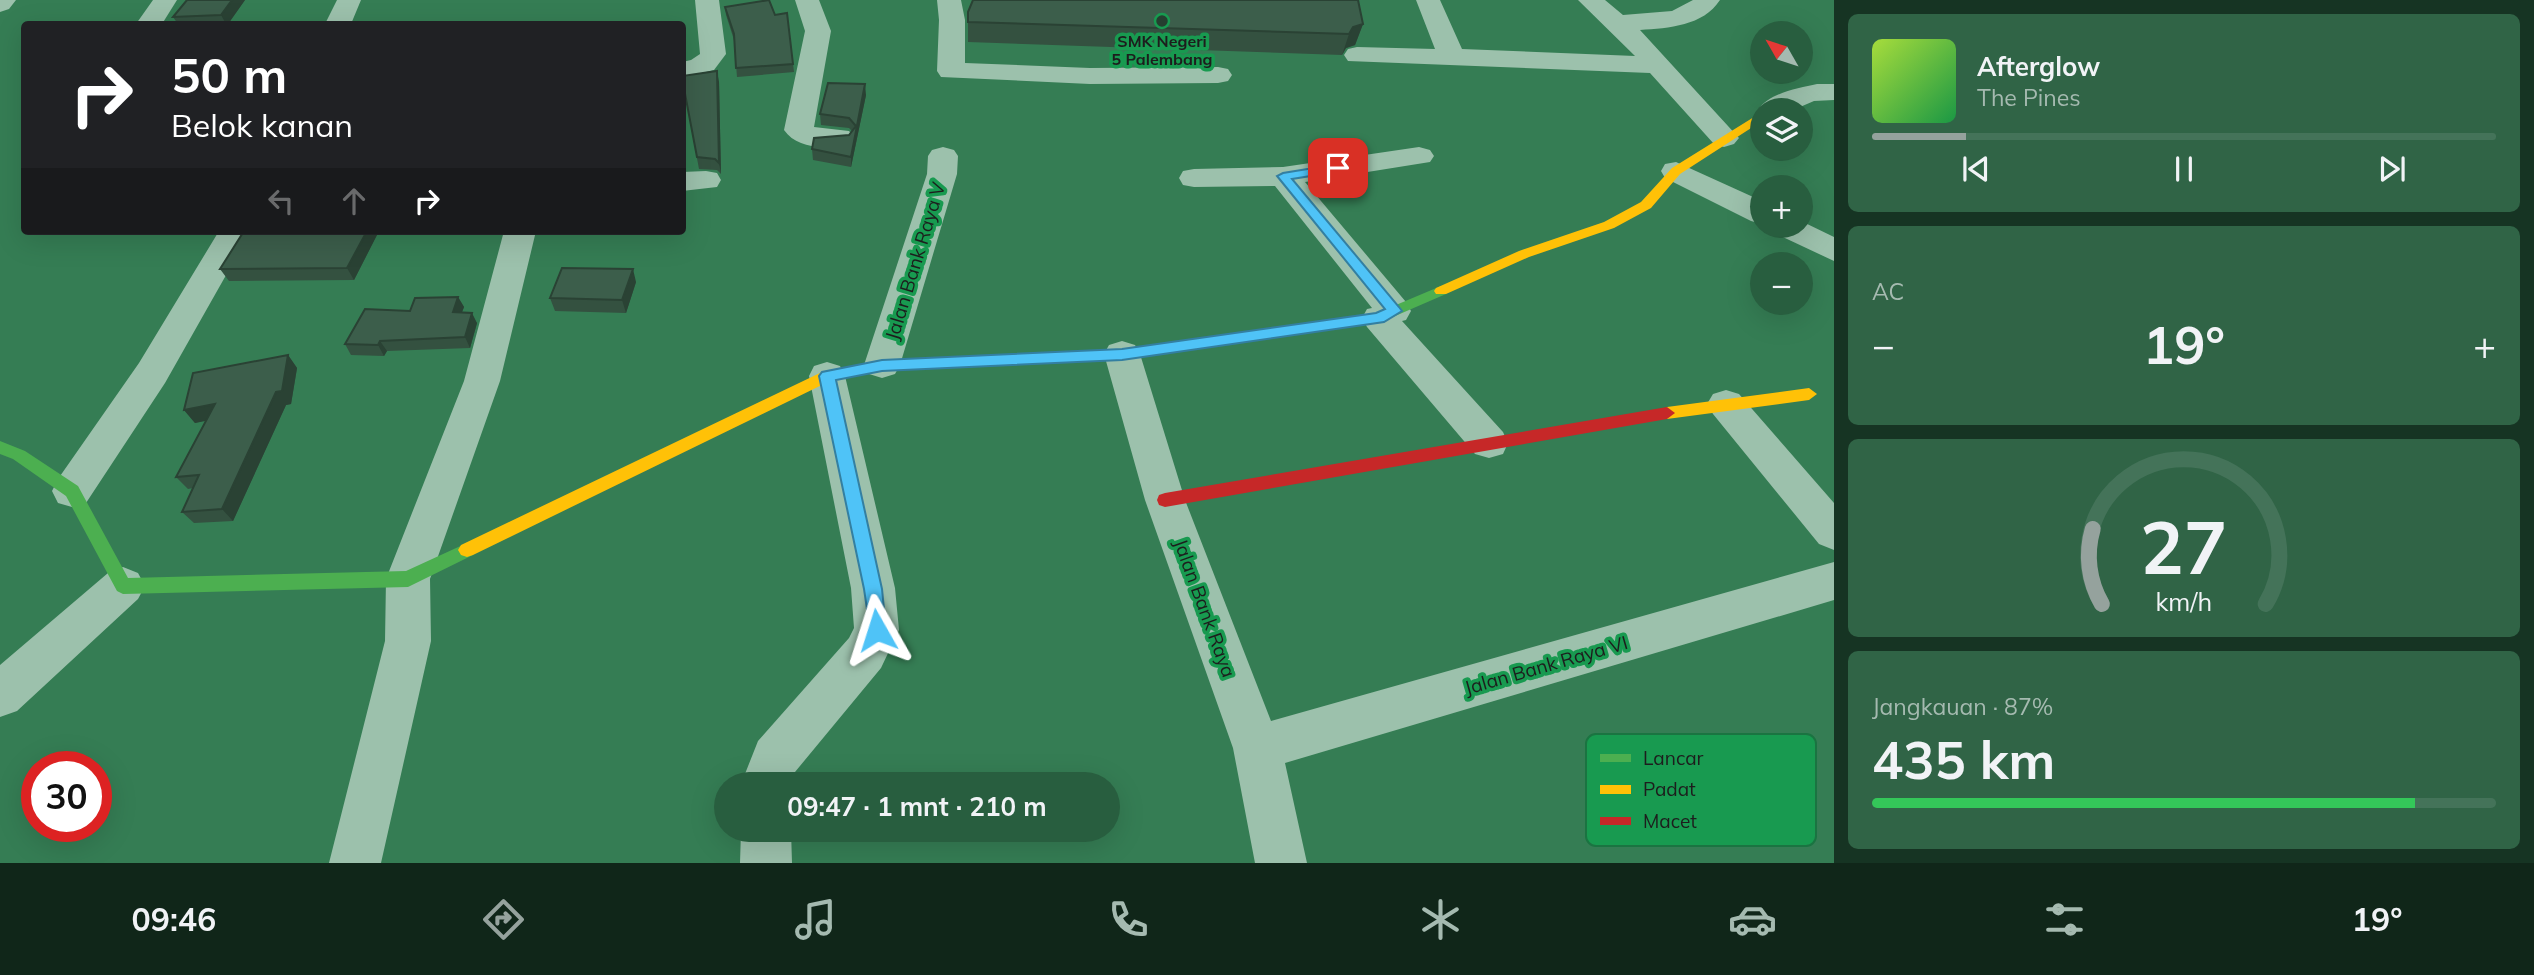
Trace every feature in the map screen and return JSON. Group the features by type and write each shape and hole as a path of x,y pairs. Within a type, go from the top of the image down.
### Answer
{"street":[{"path":"0,4 4,0"},
{"path":"151,21 165,0"},
{"path":"339,21 349,0"},
{"path":"686,69 707,63 713,54 707,0"},
{"path":"807,0 818,31 799,130 805,136 815,138 839,136"},
{"path":"949,0 952,20 951,71 1090,76 1218,75"},
{"path":"1428,0 1452,57"},
{"path":"1590,0 1618,23 1659,65 1724,138"},
{"path":"1618,23 1687,17 1708,0"},
{"path":"1357,55 1659,65"},
{"path":"1797,98 1818,91 1834,92"},
{"path":"0,695 123,586 408,579 827,376 882,365 1122,354 1387,315 1524,254 1609,225 1646,205 1676,172 1750,123"},
{"name":"Jalan Bank Raya V","path":"882,365 942,174 943,156"},
{"path":"1194,178 1283,176 1419,156"},
{"path":"1676,172 1750,208"},
{"path":"1283,176 1387,315 1489,443"},
{"path":"72,491 152,373 233,235"},
{"path":"355,863 408,641 408,579 482,381 519,235"},
{"path":"1810,238 1834,250"},
{"name":"Jalan Bank Raya","path":"1122,354 1165,500 1257,748 1281,863"},
{"path":"770,772 775,758 865,653 877,630 873,589 827,376"},
{"path":"1165,500 1489,443 1726,404 1809,394"},
{"path":"1726,404 1834,532"},
{"path":"0,447 19,455 72,491 123,586"},
{"name":"Jalan Bank Raya VI","path":"1257,748 1834,581"},
{"path":"766,842 766,863"}],"building":[{"path":"187,0 232,0 221,15 173,17"},
{"path":"769,0 775,15 787,13 793,64 736,68 734,34 725,7"},
{"path":"973,0 1358,0 1363,24 1353,27 1349,34 968,22 968,12"},
{"path":"717,71 719,163 715,159 697,157 686,99 686,75"},
{"path":"828,83 865,84 851,157 812,149 814,138 849,135 856,126 849,118 820,114"},
{"path":"241,235 365,235 347,268 220,269"},
{"path":"562,268 633,269 622,300 550,298"},
{"path":"458,297 453,312 472,313 465,337 380,341 378,345 345,344 365,309 410,311 415,298"},
{"path":"288,355 282,391 276,392 222,509 182,512 199,475 176,477 215,404 184,410 193,373"}],"traffic: fast":[{"path":"952,362 1122,354 1379,318 1441,291"},
{"path":"0,447 19,455 72,491 123,586 408,579 467,550"}],"traffic: slow":[{"path":"1441,291 1524,254 1609,225 1646,205 1676,171 1750,124"},
{"path":"467,550 827,376 882,365 952,362"},
{"path":"1667,413 1809,394"}],"traffic: jam":[{"path":"1165,500 1667,413"}],"place":[{"name":"SMK Negeri 5 Palembang","path":"1162,21"}],"route":[{"path":"877,630 873,589 827,376 882,365 1122,354 1379,318 1394,311 1283,176 1338,168"}]}
